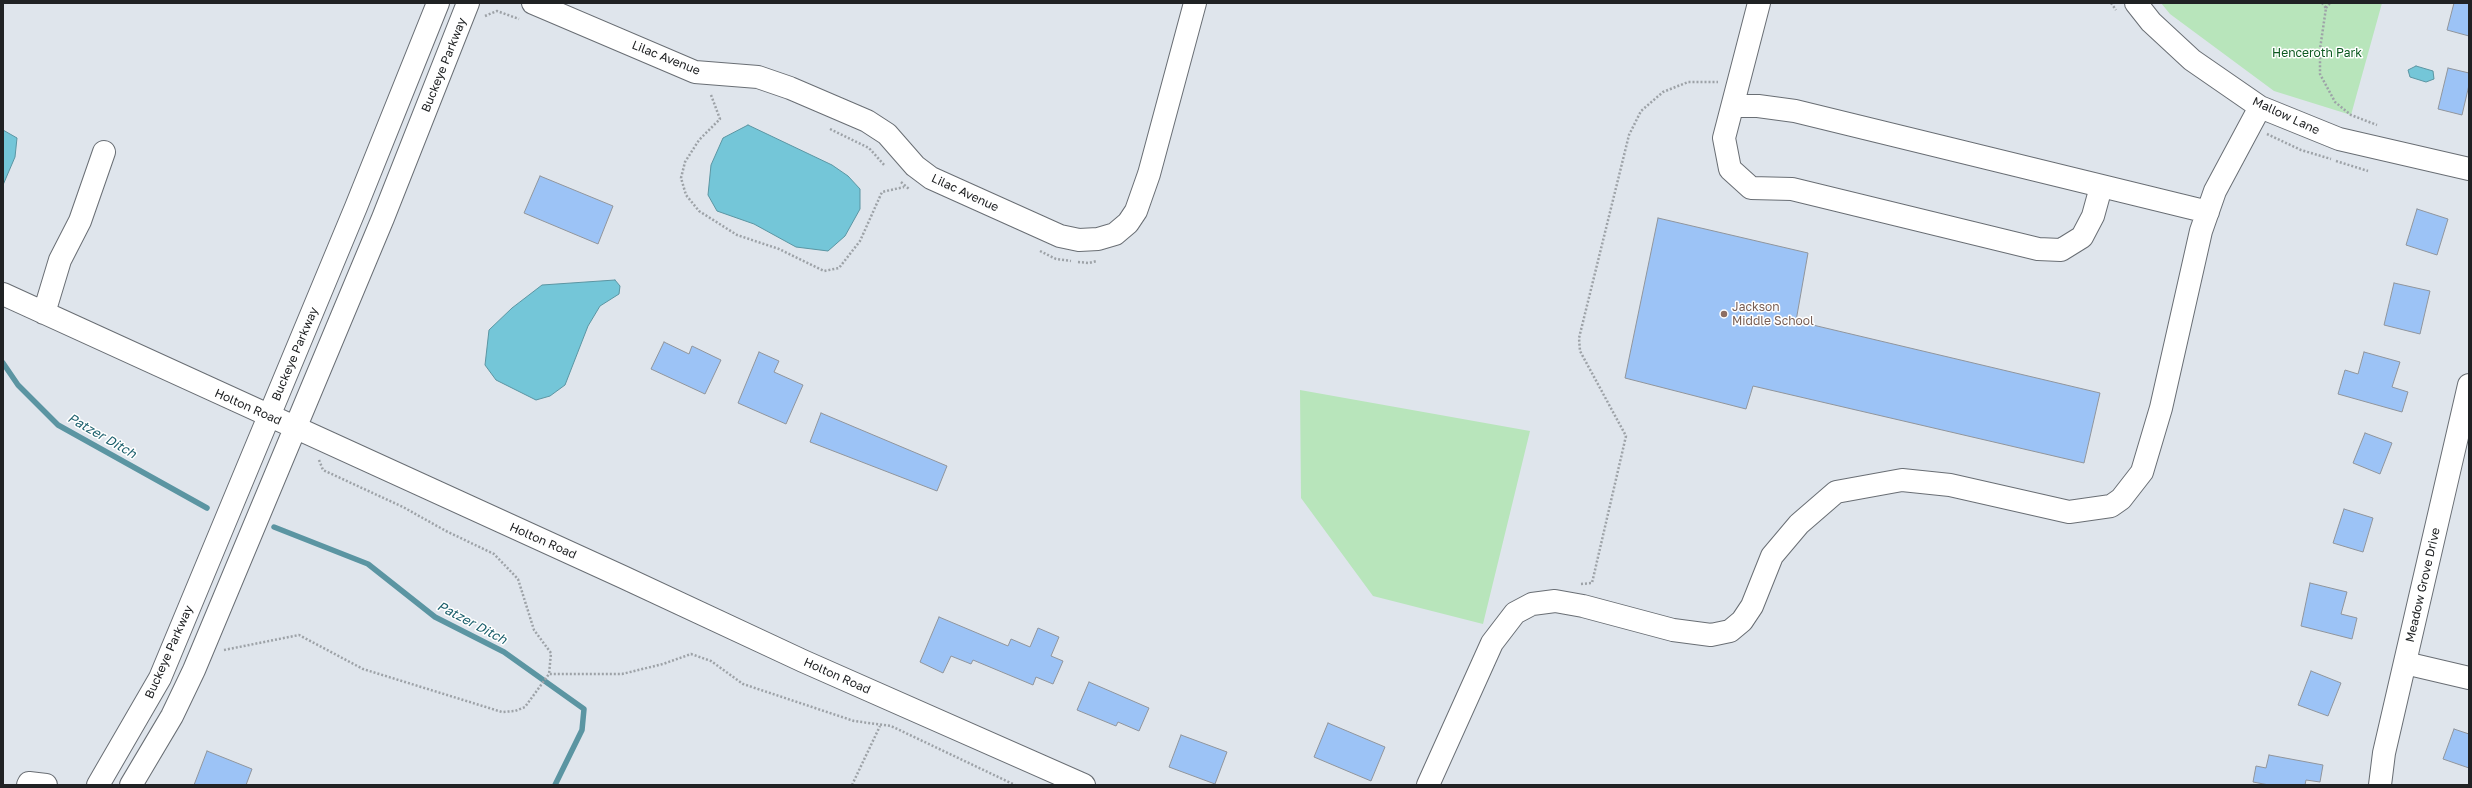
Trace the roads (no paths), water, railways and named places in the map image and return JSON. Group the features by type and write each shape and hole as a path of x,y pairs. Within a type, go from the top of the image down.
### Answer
{"street":[{"name":"Buckeye Parkway","path":"98,785 160,678 359,200 438,3"},
{"name":"Buckeye Parkway","path":"131,785 172,716 302,431 468,3"},
{"name":"Lilac Avenue","path":"533,3 695,72 758,77 790,88 853,115 887,134 915,166 931,178 1060,236 1078,240 1098,239 1115,234 1128,223 1136,211 1149,174 1195,3"},
{"path":"1759,3 1724,138 1730,169 1751,188 1792,189 2038,249 2062,250 2082,237 2093,216 2101,186"},
{"name":"Mallow Lane","path":"2136,3 2151,22 2192,60 2260,107 2339,139 2469,169"},
{"path":"1733,106 1758,106 1795,111 2208,212"},
{"path":"1428,785 1492,642 1515,612 1532,604 1555,601 1583,606 1673,630 1711,635 1730,631 1742,621 1752,606 1772,556 1799,524 1836,492 1902,480 1950,485 2069,512 2111,506 2122,499 2142,472 2161,408 2201,231 2225,171 2260,107"},
{"path":"44,313 60,260 80,221 104,152"},
{"name":"Holton Road","path":"3,294 268,416 623,576 803,661 1084,785"},
{"name":"Meadow Grove Drive","path":"2380,785 2384,753 2469,385"},
{"path":"2405,663 2469,678"},
{"path":"28,785 29,782 46,785"}],"water":[{"path":"2416,66 2433,71 2434,79 2426,82 2410,77 2408,70"},
{"path":"748,125 832,165 848,176 860,189 860,209 845,236 828,251 796,247 754,224 717,211 708,195 711,165 723,138"},
{"path":"3,130 17,138 15,157 3,185"},
{"path":"615,280 620,286 619,294 600,306 588,326 565,385 550,396 536,400 496,380 485,365 489,330 512,308 542,285"}],"waterway":[{"name":"Patzer Ditch","path":"3,363 18,385 58,425 207,508"},
{"name":"Patzer Ditch","path":"274,527 368,564 435,617 504,652 584,709 582,730 555,785"}],"place":[{"name":"Jackson Middle School","path":"1724,314"}],"park label":[{"name":"Henceroth Park","path":"2317,53"}]}
